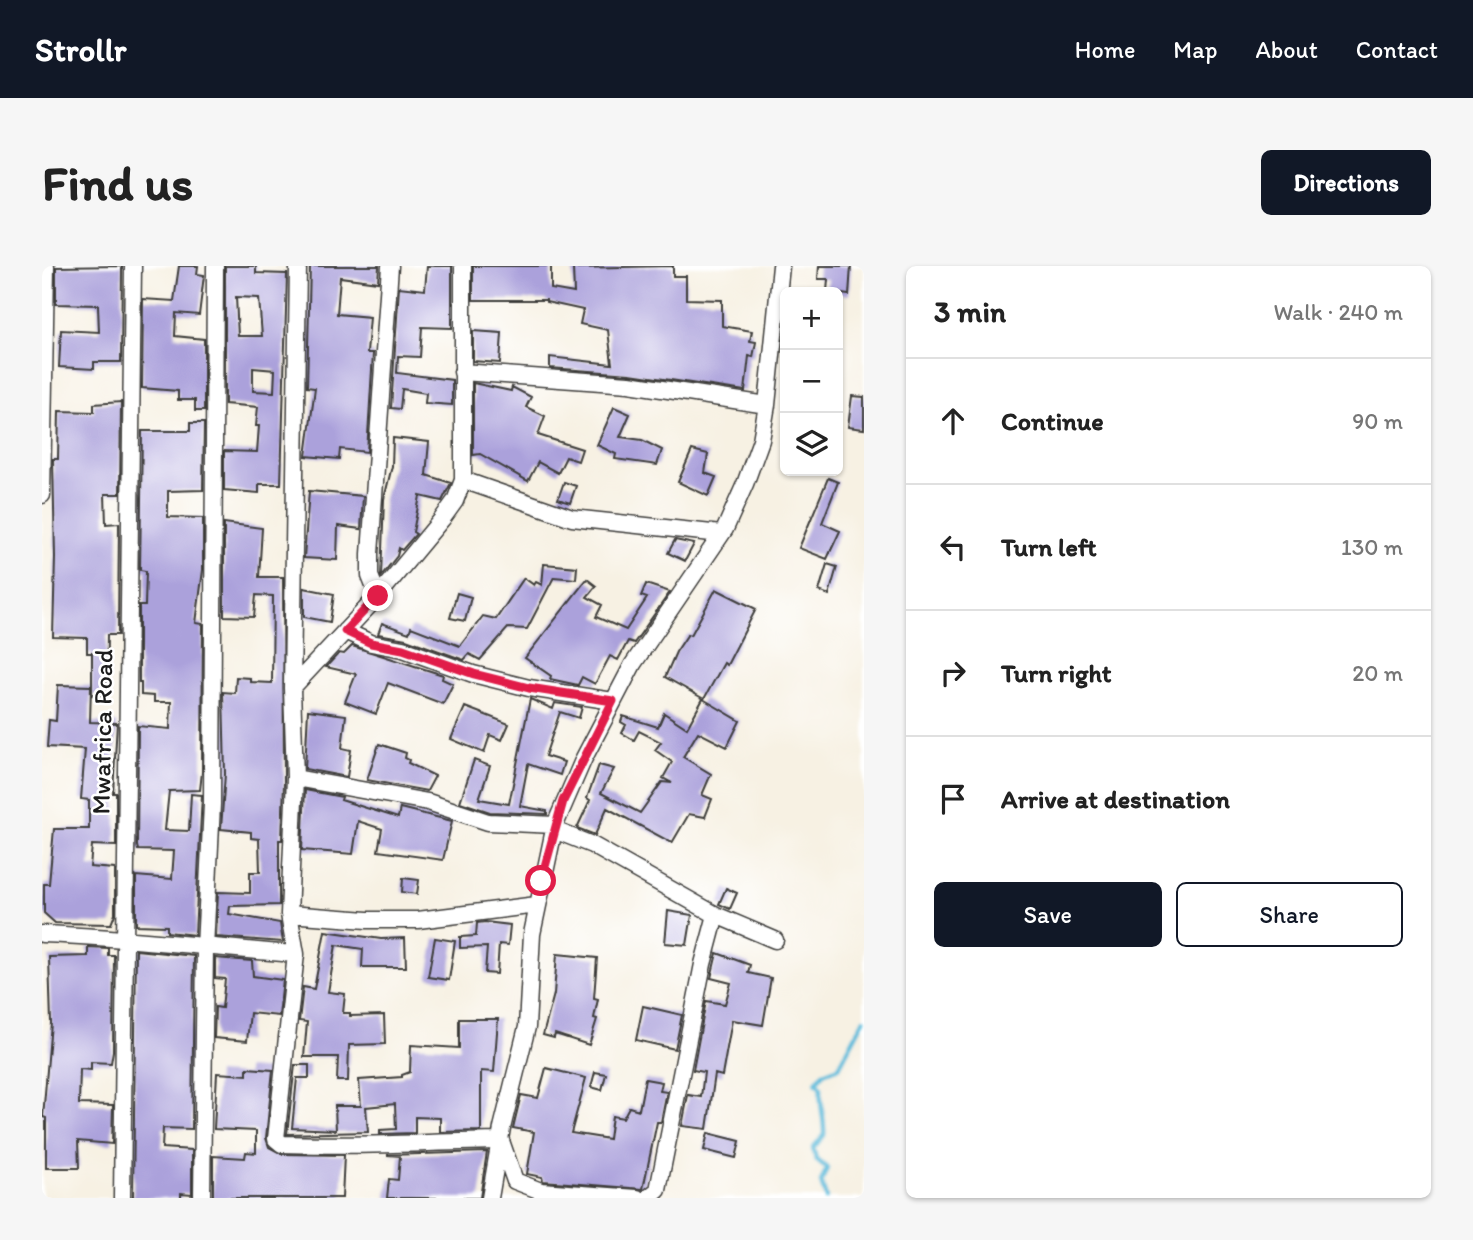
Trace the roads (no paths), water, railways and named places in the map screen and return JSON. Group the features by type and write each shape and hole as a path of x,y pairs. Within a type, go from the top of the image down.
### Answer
{"street":[{"path":"42,495 46,266"},
{"name":"Mwafrica Road","path":"122,1198 133,266"},
{"path":"201,1198 205,947 212,804 215,266"},
{"path":"298,266 292,688 295,778 289,914 296,954 276,1139 282,1144 353,1147 378,1142 501,1141"},
{"path":"378,596 370,576 370,554 390,266"},
{"path":"292,688 378,596 455,500 463,480 463,266"},
{"path":"491,1198 527,1027 537,905 554,828 563,801 633,664 721,534 745,484 761,440 767,405 781,266"},
{"path":"462,372 616,383 767,405"},
{"path":"463,480 572,518 721,534"},
{"path":"345,631 371,643 403,649 474,674 529,688 613,701"},
{"path":"295,778 428,802 488,822 554,828 592,845 716,915 775,940"},
{"path":"289,914 367,920 418,920 537,905"},
{"path":"648,1198 658,1190 703,964 716,915"},
{"path":"42,934 124,937 296,954"},
{"path":"501,1141 515,1181 541,1191 637,1198"}],"waterway":[{"path":"826,1198 821,1182 827,1168 816,1159 813,1148 824,1135 821,1088 816,1082 823,1073 839,1067 864,1019"}]}
